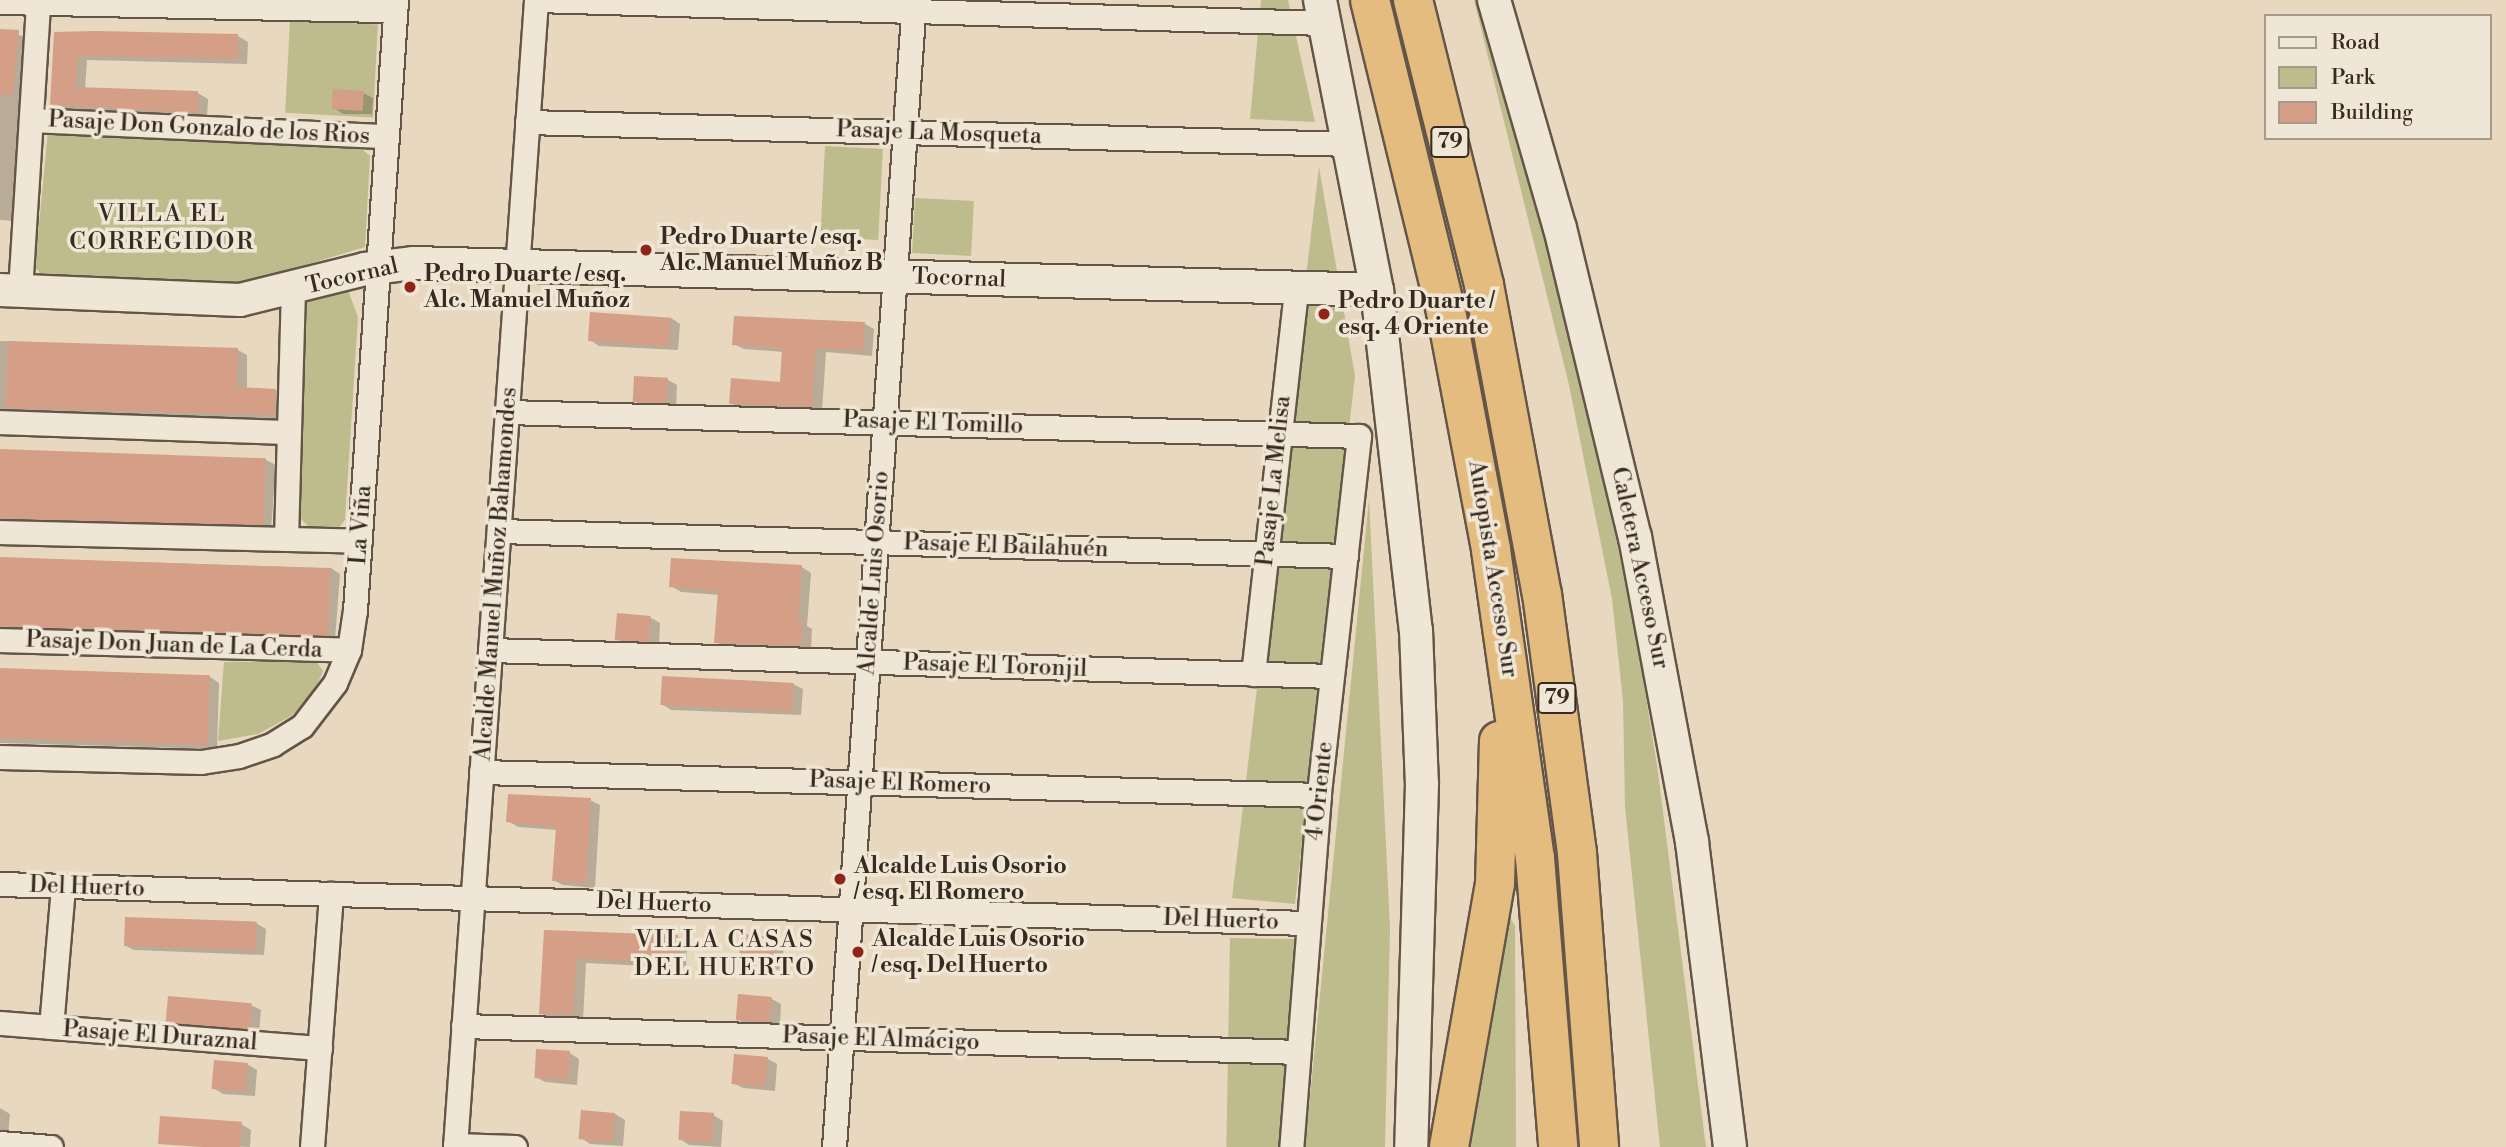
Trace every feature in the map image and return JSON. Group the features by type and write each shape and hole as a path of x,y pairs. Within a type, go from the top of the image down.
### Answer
{"highway":[{"name":"Autopista Acceso Sur","path":"1370,0 1446,311 1491,550 1538,882 1558,1147"},
{"name":"Autopista Acceso Sur","path":"1413,0 1486,298 1540,581 1577,853 1600,1136"},
{"path":"1449,1147 1489,928 1498,847 1491,550"}],"main road":[{"name":"Caletera Acceso Sur","path":"1494,0 1571,268 1635,537 1692,842 1730,1147"},
{"path":"1323,12 1351,144 1377,290 1407,525 1420,705 1420,862 1411,1147"},
{"name":"Tocornal","path":"10,291 226,301 293,290 378,266 518,266 1377,290"}],"street":[{"path":"536,0 1323,12"},
{"name":"Alcalde Manuel Muñoz Bahamondes","path":"455,1146 536,0"},
{"path":"0,2 396,5"},
{"path":"10,291 31,120 38,2"},
{"name":"La Viña","path":"0,757 201,762 239,757 273,744 302,726 330,691 349,650 360,541 396,5"},
{"name":"Alcalde Luis Osorio","path":"834,1147 914,6"},
{"name":"Pasaje Don Gonzalo de los Rios","path":"31,120 387,136"},
{"name":"Pasaje La Mosqueta","path":"527,122 1351,144"},
{"name":"Pasaje La Melisa","path":"1253,674 1296,288"},
{"path":"286,539 293,290"},
{"name":"Pasaje El Tomillo","path":"507,412 1359,436"},
{"path":"0,422 289,432"},
{"name":"4 Oriente","path":"1291,1147 1319,795 1359,436"},
{"name":"Pasaje El Bailahuén","path":"499,531 1346,556"},
{"path":"0,532 360,541"},
{"name":"Pasaje Don Juan de La Cerda","path":"0,640 349,650"},
{"name":"Pasaje El Toronjil","path":"490,650 1332,676"},
{"name":"Pasaje El Romero","path":"481,772 1319,795"},
{"name":"Del Huerto","path":"0,884 1308,923"},
{"path":"51,1027 63,886"},
{"path":"312,1147 331,894"},
{"name":"Pasaje El Duraznal","path":"0,1023 320,1048"},
{"name":"Pasaje El Almácigo","path":"463,1026 1298,1052"},
{"path":"0,1143 51,1147"},
{"path":"455,1146 515,1147"}],"green space":[{"path":"1261,0 1288,0 1315,122 1250,119"},
{"path":"1474,0 1479,0 1557,277 1631,605 1657,765 1706,1147 1660,1147 1625,807 1623,701 1612,599 1569,385"},
{"path":"290,20 378,25 373,117 285,113"},
{"path":"48,131 362,149 370,156 365,247 242,284 43,277 35,267"},
{"path":"825,146 883,149 878,240 820,237"},
{"path":"1319,167 1355,376 1295,904 1232,898"},
{"path":"915,198 974,201 971,256 912,253"},
{"path":"348,290 358,317 345,520 337,530 311,529 300,518 304,301"},
{"path":"1369,499 1390,927 1385,1147 1305,1147"},
{"path":"316,661 323,671 314,692 291,716 258,734 218,741 224,662"},
{"path":"1508,914 1515,926 1516,1147 1469,1147"},
{"path":"1230,938 1294,939 1290,1147 1226,1147"}],"building":[{"path":"0,29 19,30 13,95 0,94"},
{"path":"54,32 238,34 238,59 78,56 76,87 198,91 198,113 50,105"},
{"path":"333,89 364,91 363,111 332,109"},
{"path":"590,312 671,318 669,347 588,341"},
{"path":"734,316 865,322 863,351 816,348 812,407 729,404 731,378 780,382 782,348 732,345"},
{"path":"8,341 238,348 237,387 276,389 275,415 5,408"},
{"path":"634,376 668,378 667,404 633,402"},
{"path":"0,449 266,458 263,527 0,518"},
{"path":"0,557 331,569 328,638 0,626"},
{"path":"671,558 802,565 798,621 803,621 801,646 714,643 718,591 669,587"},
{"path":"617,613 651,616 649,643 615,640"},
{"path":"0,668 210,675 207,745 0,738"},
{"path":"662,676 794,683 792,712 660,705"},
{"path":"508,794 591,798 586,883 552,881 556,827 506,822"},
{"path":"125,917 257,922 256,951 124,946"},
{"path":"544,930 678,935 676,964 577,958 573,1015 539,1014"},
{"path":"741,934 775,937 772,966 738,963"},
{"path":"738,994 772,997 770,1023 736,1020"},
{"path":"168,996 252,1003 249,1029 166,1022"},
{"path":"536,1049 570,1051 568,1080 534,1078"},
{"path":"734,1054 768,1057 765,1087 731,1084"},
{"path":"214,1060 248,1063 245,1092 211,1089"},
{"path":"581,1110 615,1113 612,1142 578,1139"},
{"path":"680,1111 714,1113 712,1142 678,1140"},
{"path":"160,1116 242,1122 240,1147 158,1144"}],"place":[{"name":"Pedro Duarte / esq. Alc.Manuel Muñoz B","path":"646,250"},
{"name":"Pedro Duarte / esq. Alc. Manuel Muñoz","path":"410,287"},
{"name":"Pedro Duarte / esq. 4 Oriente","path":"1324,314"},
{"name":"Alcalde Luis Osorio / esq. El Romero","path":"840,879"},
{"name":"Alcalde Luis Osorio / esq. Del Huerto","path":"858,952"}],"district":[{"name":"VILLA EL CORREGIDOR","path":"162,229"},
{"name":"VILLA CASAS DEL HUERTO","path":"725,955"}]}
